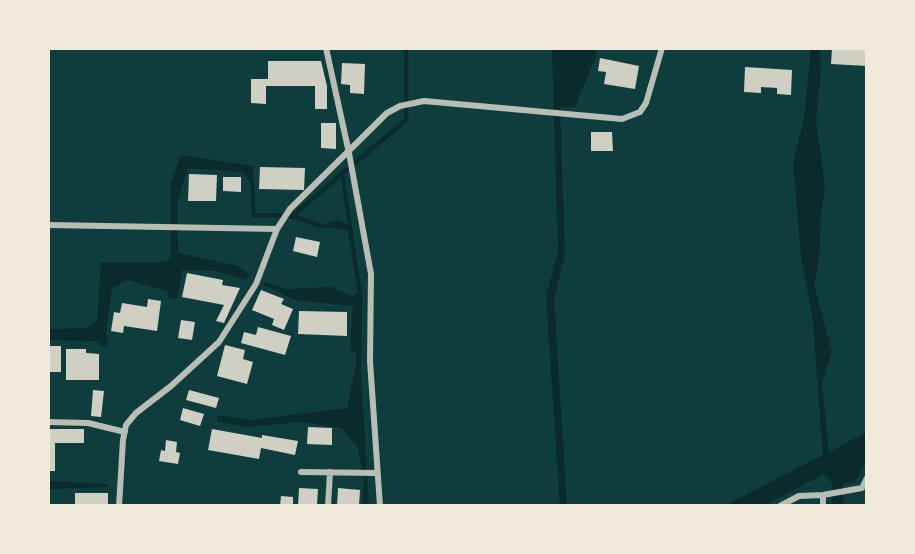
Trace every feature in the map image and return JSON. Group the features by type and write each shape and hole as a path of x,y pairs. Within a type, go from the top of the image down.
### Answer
{"street":[{"path":"326,48 353,172 371,274 370,362 375,473 380,506"},
{"path":"119,506 126,425 136,413 171,386 219,342 256,284 277,229 290,209 387,113 400,106 424,101 622,119 640,112 646,103 662,48"},
{"path":"48,225 277,229"},
{"path":"48,422 88,423 124,432"},
{"path":"301,472 375,473"},
{"path":"328,506 330,472"},
{"path":"780,506 799,496 823,495 862,488 867,478"},
{"path":"823,495 823,506"}],"water":[{"path":"552,48 597,48 596,56 575,107 560,107 565,254 554,299 567,506 560,506 546,296 558,251"},
{"path":"811,48 820,48 821,70 816,120 825,186 819,259 814,285 832,352 822,384 829,452 867,432 867,461 855,482 843,484 843,506 832,506 832,483 824,474 764,506 724,506 823,455 813,322 801,256 793,163 804,119"},
{"path":"181,155 253,166 255,213 278,213 276,217 252,218 251,183 242,172 188,168 177,202 178,253 238,266 250,275 246,280 216,271 182,270 177,300 169,298 167,291 128,280 112,288 106,333 108,344 102,347 98,341 48,340 48,329 88,328 97,321 101,262 166,262 171,256 170,186"},
{"path":"340,173 344,174 362,293 361,371 369,506 362,506 364,481 358,448 342,428 300,422 249,427 217,422 217,415 251,420 347,408 356,363 356,352 350,350 353,306 295,300 262,284 265,282 286,289 331,287 352,296 358,293 348,231 317,226 338,220 348,224"},
{"path":"48,481 108,484 109,487 48,489"}],"building":[{"path":"832,48 867,48 867,66 831,64"},
{"path":"600,58 639,66 635,89 604,84 606,72 598,71"},
{"path":"268,61 321,61 327,86 327,109 315,109 315,86 266,86 266,104 251,103 251,79 268,79"},
{"path":"342,63 365,64 364,94 350,93 350,85 341,84"},
{"path":"745,67 792,70 791,95 777,94 777,88 761,87 761,93 744,92"},
{"path":"321,123 336,123 336,149 321,148"},
{"path":"591,132 612,132 613,151 591,151"},
{"path":"260,167 305,168 304,190 259,189"},
{"path":"189,174 217,175 216,201 188,201"},
{"path":"223,177 241,177 241,192 223,191"},
{"path":"296,237 320,242 317,257 293,251"},
{"path":"187,273 223,280 222,285 240,288 224,323 216,321 224,305 182,297"},
{"path":"261,290 284,299 281,304 293,309 284,330 272,325 274,319 252,310"},
{"path":"148,299 161,301 157,331 124,326 123,333 111,331 114,312 120,313 122,303 147,307"},
{"path":"299,311 347,312 347,336 298,334"},
{"path":"181,320 195,322 192,340 178,338"},
{"path":"258,327 291,336 285,355 241,343 244,332 256,335"},
{"path":"225,345 245,350 243,359 253,362 247,384 217,376"},
{"path":"48,346 61,346 61,372 48,372"},
{"path":"66,349 86,349 86,353 99,354 99,380 66,380"},
{"path":"93,390 104,391 101,417 91,416"},
{"path":"189,390 219,398 216,408 186,400"},
{"path":"183,408 204,414 200,426 180,420"},
{"path":"308,427 332,428 332,445 307,444"},
{"path":"48,429 84,429 84,443 55,443 55,471 48,471"},
{"path":"212,429 262,438 262,435 298,441 295,455 261,448 259,459 208,450"},
{"path":"166,440 177,442 176,452 180,453 178,464 159,461 161,450 165,451"},
{"path":"299,488 318,489 317,506 298,506"},
{"path":"338,488 360,490 359,506 337,506"},
{"path":"75,493 108,493 108,506 75,506"},
{"path":"281,496 293,497 293,506 280,506"}],"waterway":[{"path":"277,215 295,217 298,211 406,120 406,48"},
{"path":"295,217 321,226"}]}
